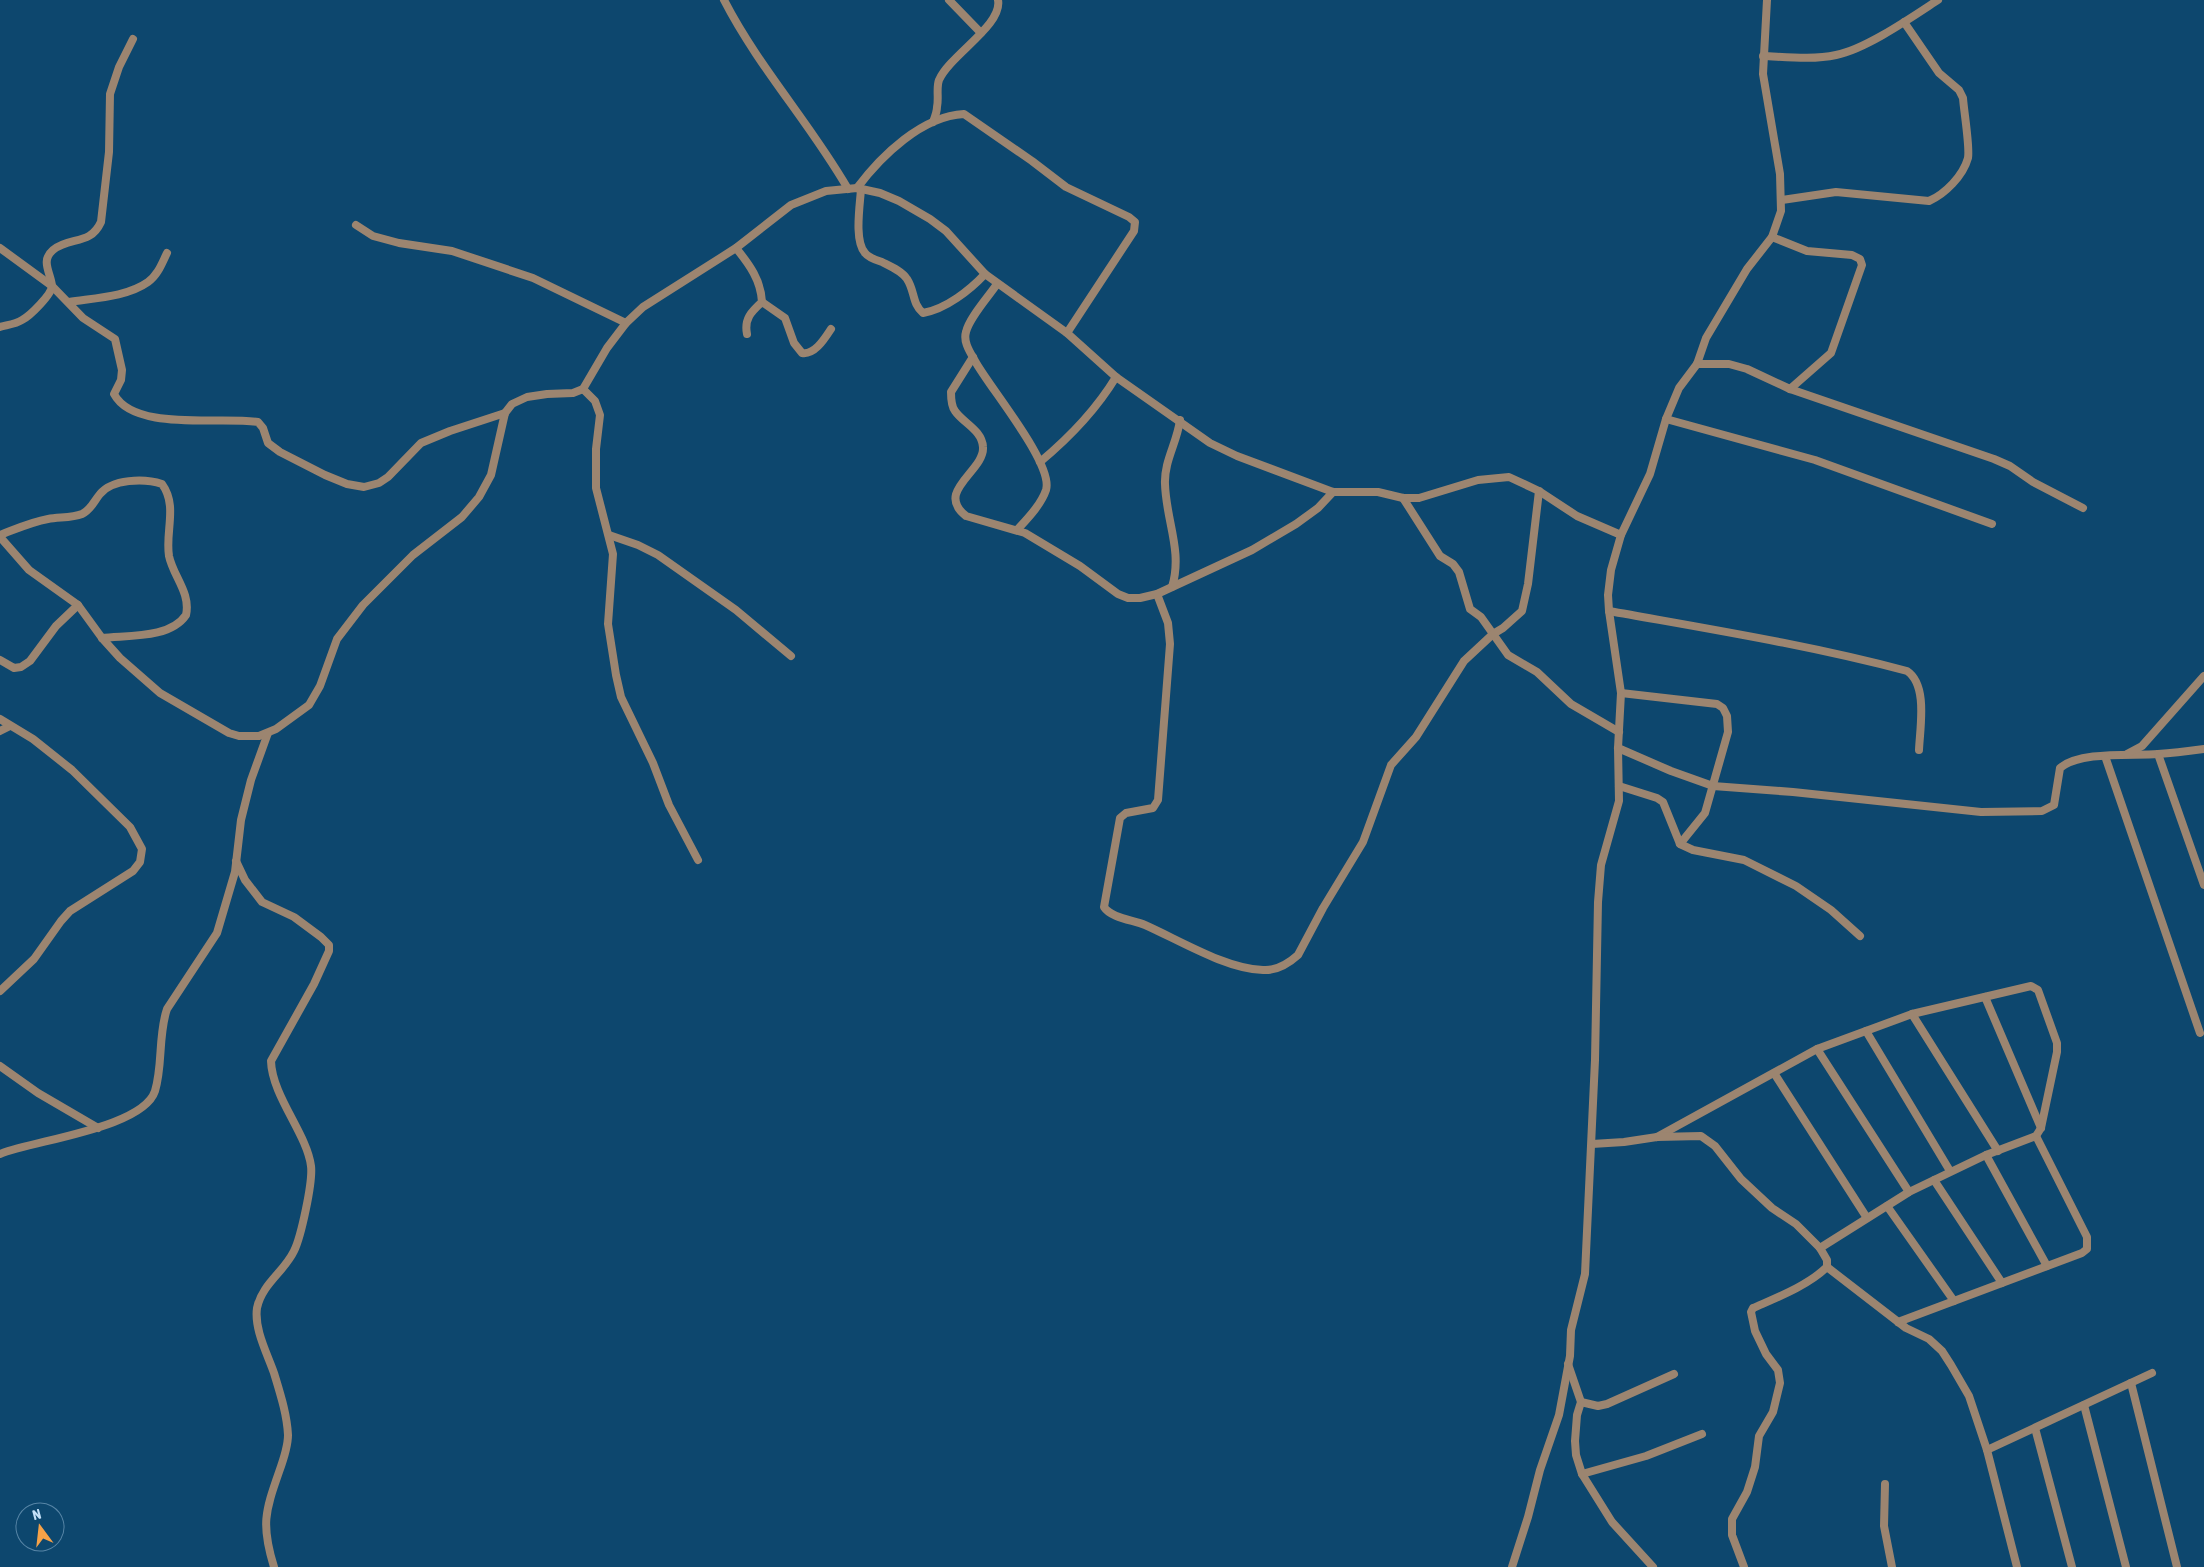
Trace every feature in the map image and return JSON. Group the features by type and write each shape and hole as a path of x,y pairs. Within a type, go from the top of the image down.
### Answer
{"street":[{"path":"724,0 763,67 832,162 848,189"},
{"path":"949,0 982,33"},
{"path":"933,122 938,106 939,80 959,53 982,33 999,9 998,0"},
{"path":"1512,1567 1528,1517 1540,1470 1557,1422 1568,1364 1572,1330 1585,1274 1592,1144 1598,902 1601,865 1617,815 1619,786 1618,748 1621,693 1609,611 1610,570 1621,535 1650,474 1666,419 1679,388 1697,364 1706,338 1739,282 1772,237 1780,216 1782,200 1777,154 1763,74 1767,0"},
{"path":"1763,56 1826,57 1842,54 1904,22 1938,0"},
{"path":"1782,200 1818,193 1836,192 1929,201 1942,194 1958,176 1968,157 1963,98 1959,90 1939,73 1904,22"},
{"path":"0,327 24,319 49,294 52,286 46,265 49,254 54,249 91,236 97,231 101,222 109,152 110,94 119,67 133,39"},
{"path":"984,274 974,285 943,306 923,313 916,307 907,279 896,270 864,252 860,245 859,189 874,165 896,146 933,122 950,115 964,114 1066,187 1130,217 1135,222 1134,231 1067,333"},
{"path":"0,248 52,286 83,318 115,339 122,370 121,380 114,394 123,403 136,411 156,418 258,422 263,428 268,443 280,452 347,484 364,487 379,483 388,477 421,443 450,431 505,413 518,400 547,394 573,393 583,389 607,348 626,323 643,307 736,248 791,205 826,191 859,189 880,193 899,201 930,219 946,231 984,274 1067,333 1116,377 1180,420 1210,443 1237,456 1333,492 1378,492 1403,498 1419,498 1478,480 1510,477 1539,491 1578,516 1621,535"},
{"path":"356,226 373,236 399,243 452,252 533,278 626,323"},
{"path":"1772,237 1807,251 1852,255 1860,259 1862,265 1831,353 1790,389"},
{"path":"736,248 757,279 762,302 786,318 794,343 802,353 807,354 814,350 831,329"},
{"path":"69,302 135,289 149,281 159,271 167,253"},
{"path":"997,284 966,332 968,348 986,382 1013,417 1040,462 1047,478 1046,490 1029,517 1017,530"},
{"path":"747,334 745,324 748,317 762,302"},
{"path":"973,357 952,387 953,409 978,434 983,446 982,456 958,489 956,503 960,510 966,516 1025,533 1080,566 1118,594 1128,598 1157,594 1252,550 1296,524 1318,508 1333,492"},
{"path":"1697,364 1729,364 1746,369 1790,389 1994,459 2083,508"},
{"path":"1040,462 1075,431 1106,394 1116,377"},
{"path":"583,389 595,401 600,415 596,449 596,488 613,554 608,624 616,675 622,697 653,763 681,830 698,860"},
{"path":"102,638 165,630 180,622 186,615 183,590 169,556 170,504 162,484 149,481 117,484 108,487 83,514 34,522 0,536 33,573 78,605 102,638 138,675 172,700 239,736 252,738 268,733 309,705 320,686 337,638 363,605 413,554 462,517 479,497 491,475 505,413"},
{"path":"1666,419 1816,460 1992,524"},
{"path":"1172,587 1177,572 1177,562 1166,501 1165,467 1178,437 1180,420"},
{"path":"1157,594 1168,623 1170,644 1158,800 1153,808 1126,813 1120,818 1104,907 1113,914 1143,924 1187,946 1233,964 1263,970 1283,965 1298,955 1323,908 1363,842 1391,765 1416,737 1464,661 1493,634 1515,619 1522,611 1525,603 1539,491"},
{"path":"1403,498 1440,556 1453,564 1459,572 1470,609 1481,617 1508,655 1537,672 1571,704 1619,732"},
{"path":"609,535 638,545 658,555 736,610 791,656"},
{"path":"0,660 14,668 26,665 56,626 78,605"},
{"path":"1609,611 1810,647 1907,671 1914,675 1920,687 1919,750"},
{"path":"2124,755 2142,746 2204,676"},
{"path":"1621,693 1717,704 1723,708 1727,716 1728,732 1705,813 1680,844"},
{"path":"0,719 33,739 91,787 130,827 142,849 140,862 133,871 70,911 34,959 0,991"},
{"path":"0,731 10,726"},
{"path":"0,1154 14,1148 98,1128 141,1110 150,1101 154,1092 167,1009 217,933 235,872 241,820 251,780 268,733"},
{"path":"1618,748 1671,771 1713,786 1793,792 1981,812 2042,811 2054,805 2060,768 2066,763 2105,756 2158,754 2204,749"},
{"path":"2158,754 2204,886"},
{"path":"2105,756 2200,1033"},
{"path":"1619,786 1657,798 1663,802 1680,844 1693,850 1744,860 1796,886 1831,910 1860,936"},
{"path":"236,861 245,880 262,902 294,917 326,941 329,951 314,984 271,1061 271,1069 278,1088 311,1166 310,1186 295,1250 264,1290 257,1310 259,1329 282,1400 288,1438 283,1462 265,1519 266,1544 274,1567"},
{"path":"1657,1136 1817,1049 1912,1014 2031,986 2038,990 2057,1043 2057,1052 2041,1128 2036,1136 1986,1155 1909,1192 1820,1248"},
{"path":"1984,997 2041,1128"},
{"path":"1912,1014 1998,1151"},
{"path":"1866,1031 1950,1171"},
{"path":"1817,1049 1909,1192"},
{"path":"0,1066 38,1093 98,1128"},
{"path":"1774,1073 1866,1218"},
{"path":"1592,1144 1657,1136 1701,1136 1714,1146 1741,1179 1772,1208 1796,1224 1820,1248 1826,1260 1826,1267"},
{"path":"1898,1322 2082,1254 2087,1249 2087,1237 2036,1136"},
{"path":"1986,1155 2047,1266"},
{"path":"1934,1180 2002,1283"},
{"path":"1888,1206 1954,1301"},
{"path":"1826,1267 1898,1322 1929,1339 1942,1351 1968,1396 1987,1450 2017,1567"},
{"path":"1744,1567 1732,1535 1732,1519 1747,1492 1755,1467 1759,1436 1773,1412 1780,1383 1778,1370 1766,1354 1755,1331 1751,1312 1753,1308 1805,1282 1826,1267"},
{"path":"1568,1364 1581,1402 1577,1415 1575,1441 1576,1454 1582,1474 1612,1522 1643,1553 1653,1567"},
{"path":"1987,1450 2152,1373"},
{"path":"1581,1402 1598,1406 1607,1404 1674,1374"},
{"path":"2130,1383 2177,1567"},
{"path":"2084,1405 2126,1567"},
{"path":"2035,1428 2072,1567"},
{"path":"1582,1474 1646,1456 1702,1434"},
{"path":"1885,1484 1884,1526 1892,1567"}]}
